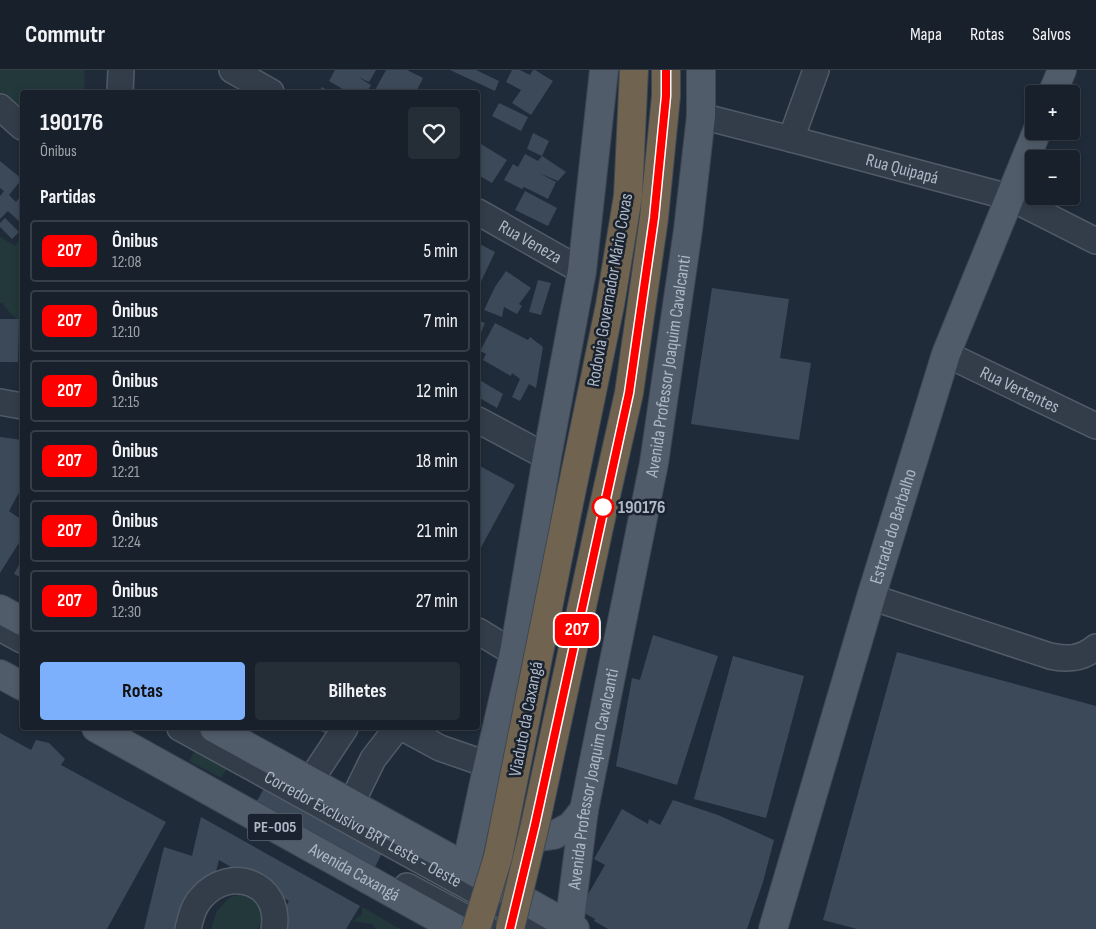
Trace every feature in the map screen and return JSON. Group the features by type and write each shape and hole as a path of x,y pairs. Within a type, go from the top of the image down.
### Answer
{"highway":[{"name":"Rodovia Governador Mário Covas","path":"568,508 610,305 628,196 634,70"},
{"name":"Rodovia Governador Mário Covas","path":"510,929 535,825 629,393 654,218 666,96 666,70"},
{"name":"Viaduto da Caxangá","path":"460,928 498,858 568,508"}],"main road":[{"name":"Avenida Professor Joaquim Cavalcanti","path":"563,928 584,810 654,463 688,230 701,116 701,70"},
{"path":"1056,85 1062,70"},
{"path":"466,867 514,652 547,457 582,272 600,73"},
{"name":"Estrada do Barbalho","path":"773,929 868,639 871,597 946,354 1032,140"},
{"path":"0,609 20,621"},
{"path":"0,674 20,685"},
{"name":"Avenida Caxangá","path":"100,730 460,928"},
{"path":"218,730 466,867 563,928"},
{"path":"486,774 487,803 498,820 514,832 534,838 554,836 572,826 584,810"}],"street":[{"path":"120,90 121,70"},
{"path":"232,70 267,90"},
{"path":"791,139 816,70"},
{"path":"0,107 20,125"},
{"name":"Rua Quipapá","path":"701,116 1009,197 1096,241"},
{"name":"Rua Veneza","path":"480,213 582,272"},
{"name":"Rua Vertentes","path":"946,354 1096,426"},
{"path":"0,402 20,406"},
{"path":"480,421 547,457"},
{"path":"871,597 1063,659 1078,657 1096,647"},
{"path":"0,628 20,639"},
{"path":"480,632 514,652"},
{"path":"0,659 20,671"},
{"name":"Corredor Exclusivo BRT Leste - Oeste","path":"125,730 487,929"},
{"name":"Corredor Exclusivo BRT Leste - Oeste","path":"184,730 563,928"},
{"path":"310,781 344,730"},
{"path":"351,804 373,759 395,730"},
{"path":"407,730 486,774"},
{"path":"188,929 192,911 201,898 210,889 219,884 232,881 245,881 259,886 268,895 274,907 276,919 274,929"}],"green space":[{"path":"0,70 84,70 85,90 20,90 20,114 0,99"},
{"path":"0,237 15,246 20,239 20,321 0,303"},
{"path":"198,745 230,763 221,778 189,761"},
{"path":"242,894 255,898 261,904 262,917 258,929 211,929 217,911 230,897"},
{"path":"362,907 400,929 376,929 372,924 353,921 362,914"}],"building":[{"path":"335,70 376,70 369,82 358,77 371,85 368,90 345,90 329,81"},
{"path":"386,70 407,70 423,78 417,90 375,90"},
{"path":"450,70 476,70 499,81 495,91"},
{"path":"512,70 520,70 530,75 535,70 553,81 531,115 512,103 521,90 506,82"},
{"path":"499,103 528,117 521,131 492,116"},
{"path":"533,133 549,141 542,156 527,149"},
{"path":"481,144 507,160 492,183 480,176"},
{"path":"525,154 538,161 542,156 566,172 558,181 539,173 556,182 548,199 524,187 522,189 504,180 513,164 518,167"},
{"path":"0,161 20,177 20,181 9,195 16,202 20,197 20,222 8,211 0,219 0,196 4,191 0,188"},
{"path":"525,191 557,208 548,226 515,210"},
{"path":"5,218 19,232 12,239 0,227 0,223"},
{"path":"480,244 495,252 480,284"},
{"path":"506,271 531,288 519,304 522,306 517,314 504,307 502,317 484,310 495,287"},
{"path":"538,280 551,283 541,315 529,312"},
{"path":"712,288 789,299 780,358 811,363 799,440 691,424"},
{"path":"0,319 19,319 18,362 0,362"},
{"path":"480,321 485,323 480,335"},
{"path":"495,323 528,340 530,337 543,347 536,388 529,384 520,401 512,397 520,379 512,373 511,376 483,360 486,354 480,351"},
{"path":"480,380 503,394 497,408 480,398"},
{"path":"0,437 20,440 20,491 9,511 20,519 20,541 0,573"},
{"path":"480,466 515,485 480,549"},
{"path":"20,563 20,577 14,574"},
{"path":"653,635 718,656 677,785 616,766 632,678 640,680"},
{"path":"897,652 1096,706 1096,929 857,929 823,920"},
{"path":"733,656 804,676 766,818 694,799"},
{"path":"319,730 339,730 334,738"},
{"path":"0,733 31,750 36,740 49,743 65,759 61,765 166,822 107,929 0,929"},
{"path":"267,783 385,847 375,867 257,801"},
{"path":"673,800 718,815 774,840 763,882 747,929 608,929 579,910 605,865 594,859 622,809 648,824 649,819 660,825"},
{"path":"201,817 360,906 346,929 273,929 289,901 219,860 201,929 144,929 164,847 192,856"}],"bus line":[{"name":"207","path":"510,929 535,825 629,393 654,218 666,96 666,70"}],"place":[{"name":"190176","path":"603,507"}]}
